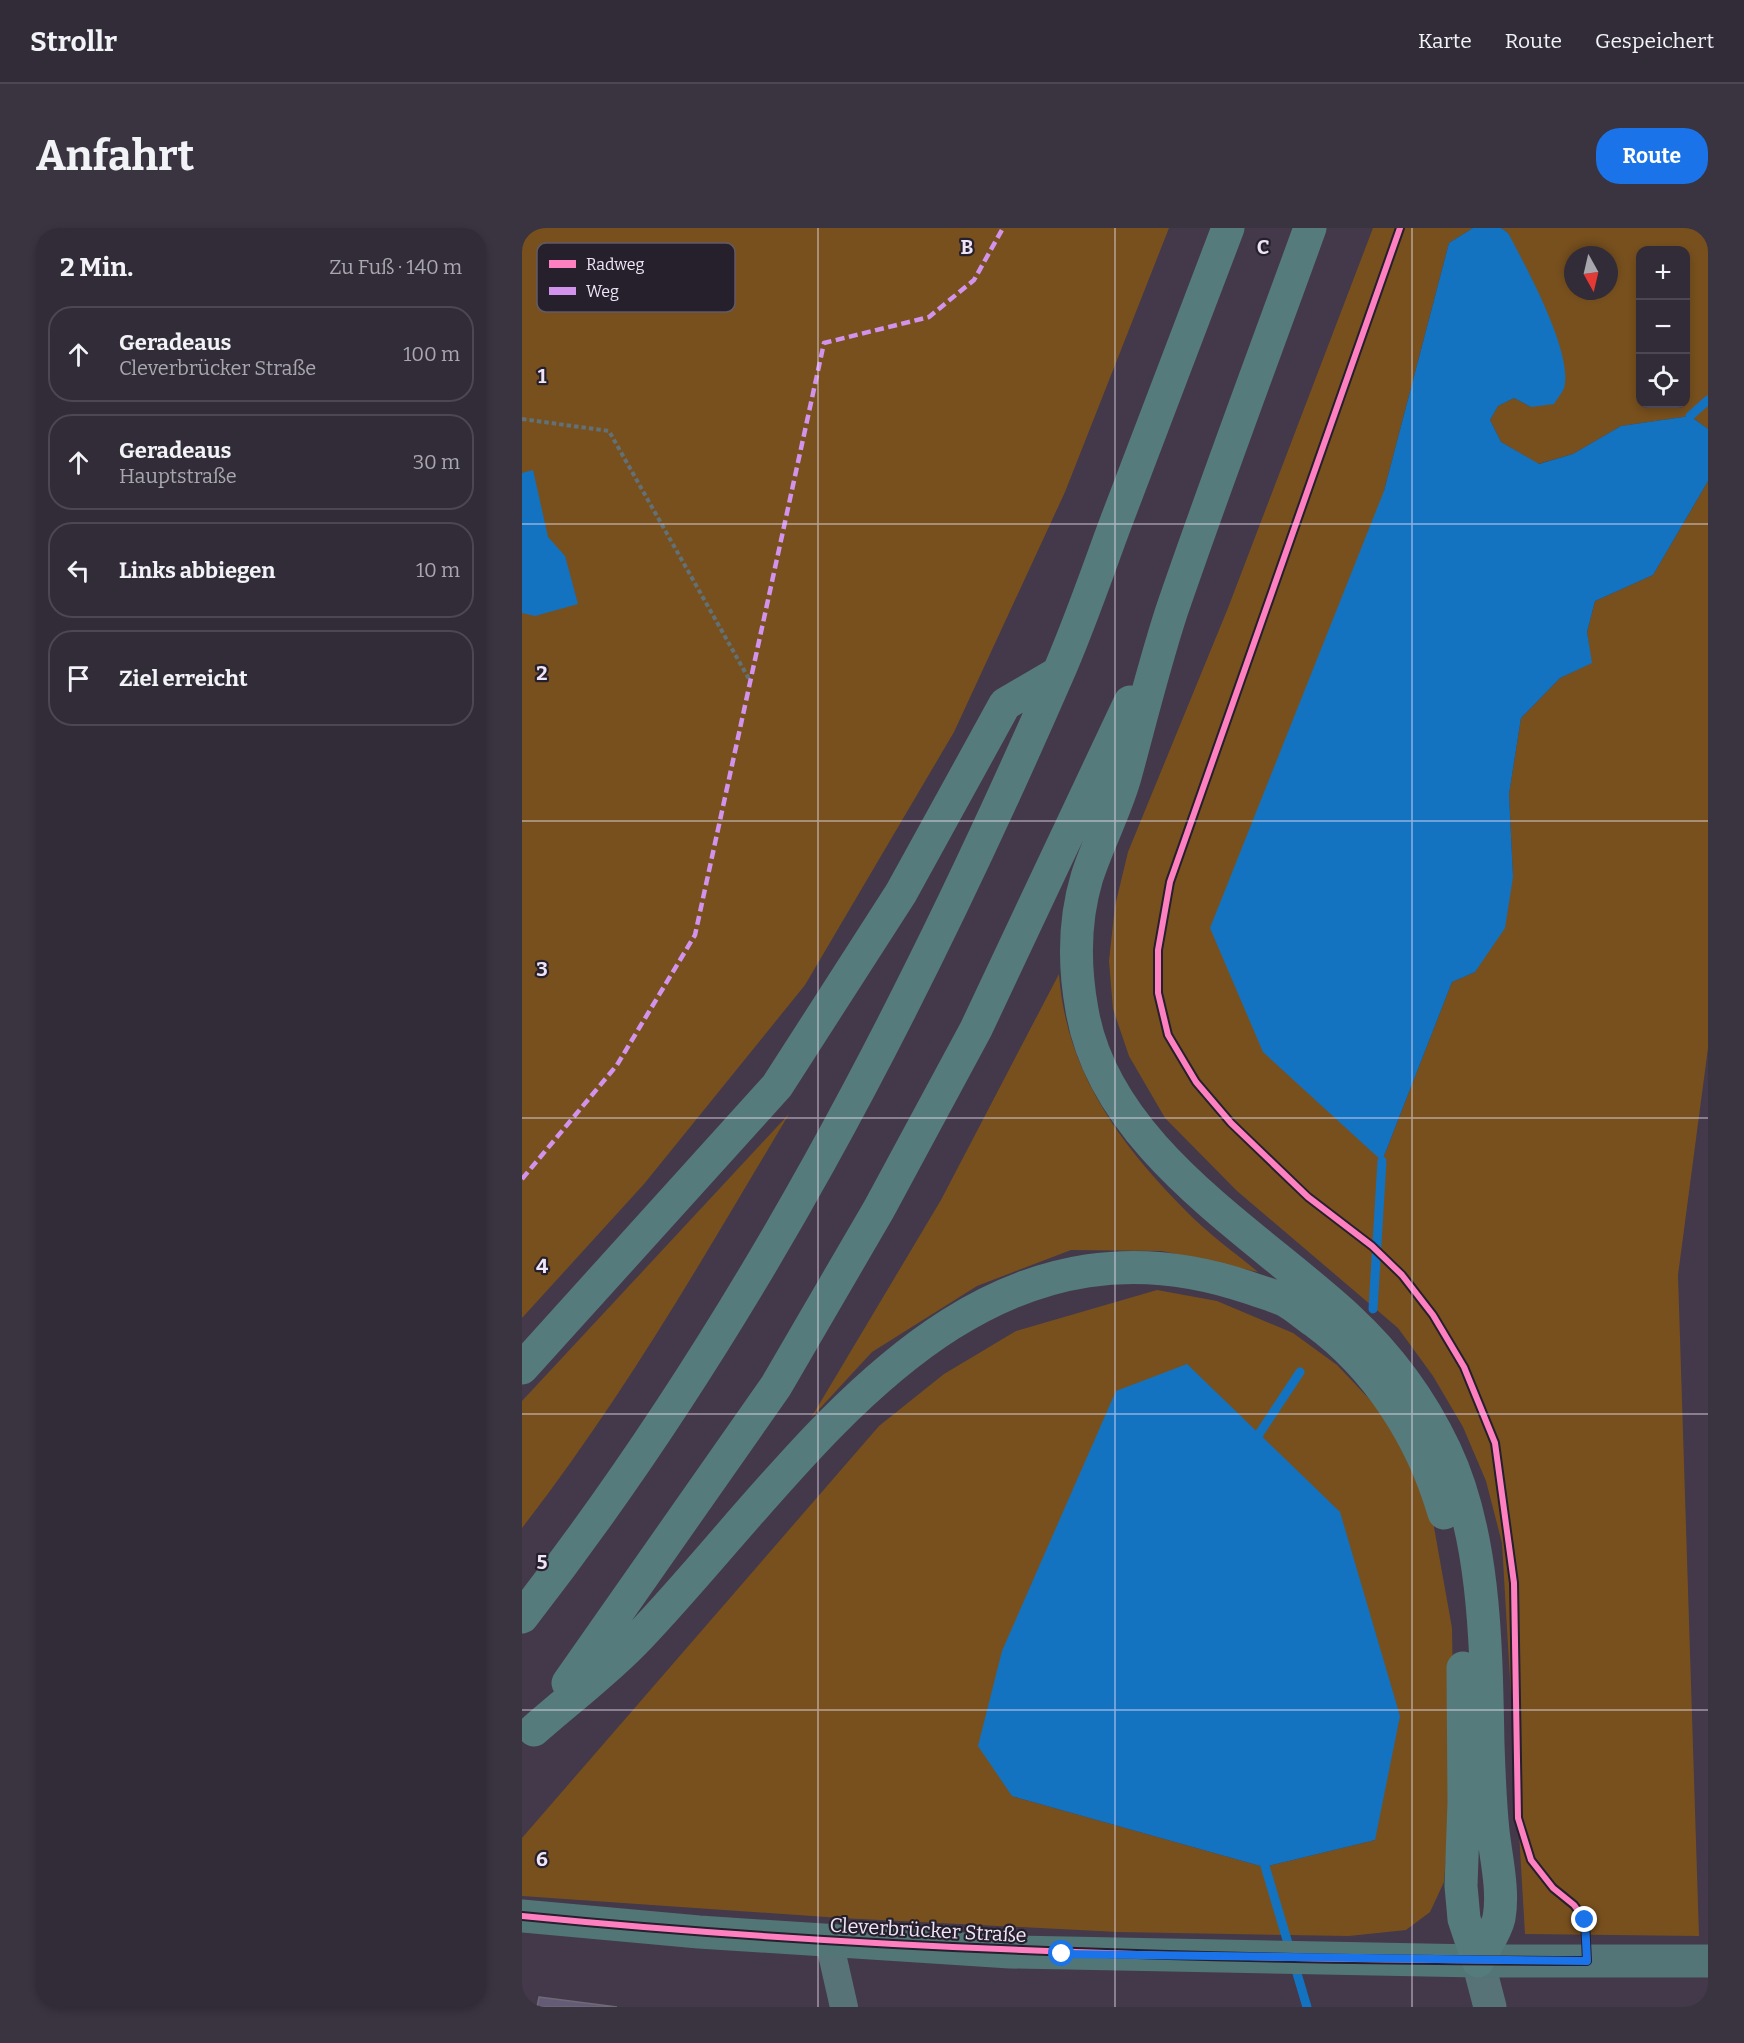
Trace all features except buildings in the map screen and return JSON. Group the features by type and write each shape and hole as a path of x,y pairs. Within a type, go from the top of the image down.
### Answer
{"highway":[{"path":"522,1617 566,1560 718,1338 821,1164 915,984 1058,673 1228,228"},
{"path":"1310,228 1171,614 1116,808 1088,875 1079,909 1075,968 1083,1018 1097,1062 1124,1109 1162,1158 1348,1318 1382,1353 1414,1395 1445,1449 1464,1502 1476,1560 1487,1683 1490,1800 1499,1887 1499,1919 1478,1961"},
{"path":"528,1737 776,1386 879,1209 976,1029 1171,614"},
{"path":"522,1368 777,1086 901,893 1005,704 1058,673"},
{"path":"528,1737 637,1639 799,1453 871,1383 947,1326 997,1298 1050,1279 1103,1269 1171,1270 1238,1284 1285,1301 1328,1331 1362,1362 1400,1414 1426,1465 1443,1510 1459,1589 1464,1697 1461,1886 1464,1919 1478,1961"}],"main road":[{"name":"Cleverbrücker Straße","path":"522,1916 688,1932 1010,1952 1328,1960 1478,1961"},
{"path":"1478,1961 1708,1961"}],"street":[{"path":"829,1941 844,2007"},
{"path":"1478,1961 1490,2007"}],"path":[{"path":"522,419 609,431 749,679"}],"shaded area":[{"path":"522,228 1169,228 1065,492 954,732 805,985 644,1184 522,1318"},
{"path":"1373,228 1473,228 1449,243 1384,491 1382,1161 1452,982 1475,972 1513,877 1509,794 1521,718 1560,678 1591,663 1587,632 1595,601 1653,575 1708,481 1708,1048 1678,1275 1699,1936 1525,1934 1502,1543 1486,1481 1463,1427 1433,1376 1398,1328 1237,1191 1165,1118 1129,1056 1113,1009 1109,961 1115,906 1128,852 1228,608"},
{"path":"1501,228 1708,228 1708,429 1690,416 1621,426 1573,454 1538,464 1501,442 1490,420 1498,406 1514,398 1531,407 1508,233"},
{"path":"1059,974 1072,1042 1085,1074 1118,1131 1138,1158 1185,1210 1258,1272 1162,1251 1071,1250 977,1286 872,1352 811,1418 941,1200"},
{"path":"789,1114 629,1377 559,1479 522,1528 522,1401"},
{"path":"1157,1290 1217,1301 1293,1333 1337,1365 1374,1404 1413,1459 1432,1516 1452,1628 1454,1749 1444,1882 1430,1912 1406,1930 1349,1936 1118,1932 841,1918 522,1896 522,1838 879,1426 944,1374 1016,1331","holes":["1012,1796 1375,1840 1264,1867"]}],"water":[{"path":"1473,228 1501,228 1508,233 1555,332 1565,373 1564,388 1554,404 1531,407 1514,398 1498,406 1490,420 1501,442 1539,464 1573,454 1621,426 1690,416 1708,429 1708,481 1653,575 1595,601 1587,632 1592,663 1560,678 1521,718 1509,794 1513,877 1505,928 1475,972 1452,982 1382,1161 1263,1052 1210,928 1384,491 1449,243"},
{"path":"533,470 548,537 565,556 578,604 535,616 522,613 522,473"},
{"path":"1187,1364 1340,1512 1400,1716 1375,1840 1264,1867 1012,1796 978,1746 1002,1651 1116,1391"}],"waterway":[{"path":"1690,416 1708,400"},
{"path":"1373,1309 1382,1161"},
{"path":"1258,1444 1259,1434 1300,1372"},
{"path":"1262,1856 1307,2007"}],"marked path":[{"path":"522,1179 617,1065 695,935 824,343 929,317 974,280 1003,228"}],"cycle path":[{"path":"522,1916 788,1938 1054,1951 1187,1956 1587,1961 1585,1920 1574,1905 1553,1888 1531,1860 1518,1818 1514,1583 1495,1443 1464,1367 1433,1315 1402,1275 1372,1246 1308,1197 1231,1123 1196,1082 1168,1035 1158,993 1158,950 1170,882 1400,228"}],"route":[{"path":"1062,1954 1328,1960 1587,1961 1588,1929 1585,1920"}]}
